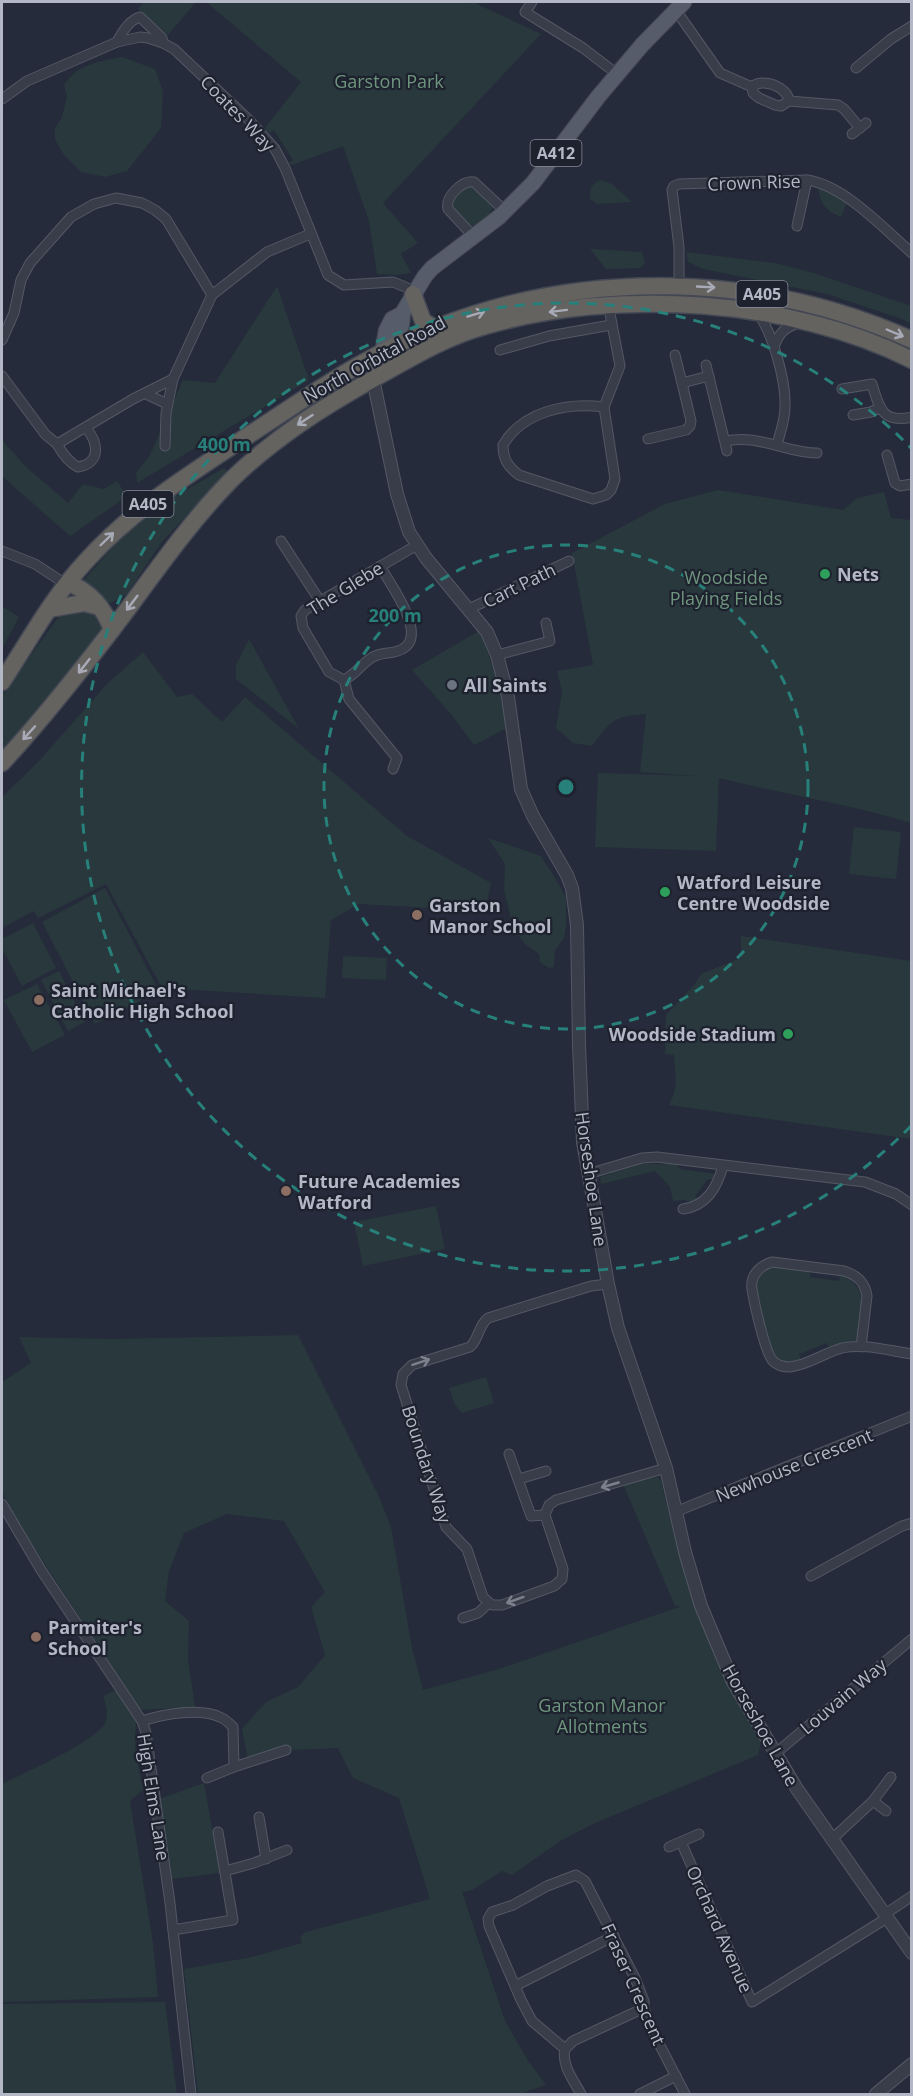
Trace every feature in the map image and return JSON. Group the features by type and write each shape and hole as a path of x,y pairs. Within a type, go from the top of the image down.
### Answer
{"highway":[{"name":"North Orbital Road","path":"2,682 68,583 108,538 149,503 304,399 383,351 434,328 512,304 557,295 606,289 679,286 748,292 801,302 862,320 912,340"},
{"path":"414,293 423,321 434,328"},
{"name":"North Orbital Road","path":"2,763 55,702 206,507 233,479 288,430 432,346 466,332 507,320 547,313 609,306 676,304 757,312 804,321 850,335 912,360"},
{"path":"383,351 408,349 418,345 432,346"},
{"path":"304,399 318,402 351,382 373,379"},
{"path":"68,583 75,585 90,596 106,615 112,630"},
{"path":"50,609 84,603 100,607"}],"main road":[{"name":"A412","path":"373,379 383,351 386,331 392,319 402,314 432,268 506,212 533,183 617,74 680,5"}],"street":[{"path":"532,2 525,12 583,48 617,74"},
{"path":"680,5 720,73 752,87"},
{"path":"117,42 122,32 134,19 140,17 162,38 163,43"},
{"path":"856,68 891,39 912,26"},
{"name":"Coates Way","path":"2,99 27,81 117,42 140,37 163,43 174,49 249,120 274,149 285,168 325,270 337,282 350,285 393,282 414,293"},
{"path":"752,87 755,83 763,82 772,85 786,92 789,101"},
{"path":"752,87 753,93 759,98 775,105 781,106 789,101 838,105 859,128"},
{"path":"797,226 807,180"},
{"name":"Crown Rise","path":"679,286 679,247 672,190 674,186 807,180 827,184 912,253"},
{"path":"474,237 448,209 447,204 464,183 474,182 506,212"},
{"path":"2,340 14,313 21,280 30,263 70,217 94,204 116,198 142,203 166,219 212,295"},
{"path":"165,446 167,405 173,379 212,295 267,252 310,234"},
{"path":"604,407 578,405 560,407 530,420 507,438 503,445 506,461 511,469 519,474 593,499 606,495 611,490 615,479 604,407 620,366 606,289"},
{"path":"757,312 765,323 774,347 785,407 777,445"},
{"path":"774,347 778,335 784,329 804,321"},
{"path":"500,350 549,336 611,325"},
{"path":"648,439 686,430 690,426 691,421 675,355"},
{"path":"706,365 727,446 739,438 806,453 817,453"},
{"path":"2,375 45,434 78,467 87,465 94,458 96,446 94,437 86,428"},
{"path":"682,383 709,376"},
{"path":"57,444 173,379"},
{"name":"Horseshoe Lane","path":"373,379 397,494 409,531 417,545 487,632 497,656 508,697 521,789 533,816 567,875 575,903 580,1091 583,1142 588,1174 618,1329 666,1468 685,1552 702,1606 733,1682 797,1789 912,1953"},
{"path":"842,389 872,384 879,408 888,417 895,419 912,417"},
{"path":"146,394 167,405"},
{"path":"852,415 872,412 879,408"},
{"path":"887,455 895,483 900,486 912,484"},
{"path":"281,541 320,601"},
{"name":"The Glebe","path":"397,758 349,699 344,680 329,672 303,628 301,616 304,610 417,545"},
{"path":"2,551 35,564 68,583"},
{"name":"Cart Path","path":"469,609 569,561"},
{"path":"344,680 372,657 399,651 411,641 412,625 380,566"},
{"path":"497,656 550,641 546,623"},
{"path":"393,769 397,758 408,753"},
{"path":"588,1174 642,1158 657,1157 864,1182 896,1194 912,1205"},
{"path":"683,1209 694,1208 708,1198 718,1181 723,1166"},
{"path":"861,1347 867,1296 866,1288 854,1274 772,1262 765,1264 755,1274 752,1287 768,1355 773,1361 787,1368 842,1348 861,1347 912,1354"},
{"name":"Boundary Way","path":"489,1603 480,1591 467,1550 446,1527 401,1380 412,1365 470,1347 476,1340 482,1324 488,1318 591,1286 608,1284"},
{"name":"Newhouse Crescent","path":"675,1512 912,1416"},
{"path":"510,1454 531,1516 545,1515"},
{"path":"463,1618 478,1613 489,1603 502,1605 554,1586 562,1579 563,1569 545,1515 549,1505 556,1500 666,1468"},
{"path":"519,1479 546,1471"},
{"name":"High Elms Lane","path":"2,1504 41,1570 142,1721 149,1751 173,1930 191,2094"},
{"path":"812,1576 902,1526 912,1523"},
{"name":"Louvain Way","path":"776,1753 910,1643"},
{"path":"142,1721 163,1714 182,1713 222,1718 234,1727 234,1767"},
{"path":"207,1778 286,1750"},
{"path":"831,1840 873,1801 891,1777"},
{"path":"873,1801 886,1811"},
{"path":"259,1817 266,1859"},
{"path":"173,1930 233,1920 218,1832"},
{"name":"Orchard Avenue","path":"669,1847 699,1834"},
{"name":"Orchard Avenue","path":"681,1842 752,2002 886,1916"},
{"path":"225,1871 287,1850"},
{"name":"Fraser Crescent","path":"515,1986 489,1926 489,1915 495,1910 524,1900 547,1886 572,1876 580,1876 585,1881 635,1978 651,2028 685,2094"},
{"path":"886,1916 912,1896"},
{"path":"565,2049 532,2021 515,1986 614,1936"},
{"path":"580,2094 563,2058 565,2049 573,2041 644,2008"},
{"path":"876,2094 912,2064"},
{"path":"640,2094 676,2076"}],"green space":[{"path":"144,2 196,2 168,35 138,9"},
{"name":"Garston Park","path":"206,2 466,2 469,4 476,2 541,34 383,203 418,243 401,254 411,273 377,274 369,221 343,146 292,165 288,163 293,160 274,130 269,133 265,128 301,82"},
{"path":"122,57 155,69 163,91 161,128 127,171 105,177 81,172 63,154 55,139 55,128 62,117 67,96 64,85 69,78 83,68"},
{"path":"601,180 612,184 632,202 597,204 590,199 591,190 595,183"},
{"path":"472,185 494,203 486,218 472,226 465,225 451,207 452,200"},
{"path":"818,185 847,202 841,217 824,205"},
{"path":"590,249 642,252 645,263 640,268 606,269"},
{"path":"686,252 775,263 814,273 911,306 911,324 827,294 703,269 688,262"},
{"path":"277,286 309,380 137,483 136,473 150,455 183,380 215,383"},
{"path":"2,440 25,466 68,503 83,484 104,489 117,481 124,492 119,502 70,536 2,476"},
{"path":"224,468 227,471 161,543 127,594 111,603 93,593 83,581 121,538 151,510"},
{"name":"Woodside Playing Fields","path":"718,490 843,510 857,498 884,492 891,518 911,520 911,823 864,810 719,778 716,851 595,847 598,773 696,776 640,772 646,714 619,718 609,725 592,746 573,743 556,728 562,692 557,671 593,665 572,553 665,504"},
{"path":"2,606 19,617 2,649"},
{"path":"72,609 97,612 105,628 58,690 2,749 2,695 60,615"},
{"path":"479,631 496,678 507,728 474,745 451,714 412,670"},
{"path":"249,639 299,729 236,679 236,665"},
{"path":"143,652 177,697 192,694 222,722 245,697 407,836 491,883 485,911 359,904 331,920 325,998 162,988 106,884 38,918 34,911 2,928 2,797 39,761 107,684"},
{"path":"854,827 901,832 896,879 849,874"},
{"path":"488,838 541,856 566,898 566,927 564,938 555,950 554,967 549,968 540,962 539,954 525,944 514,930 504,890 505,864"},
{"path":"105,888 159,991 95,1024 42,922"},
{"path":"33,923 56,968 22,986 2,948 2,939"},
{"name":"Woodside Stadium","path":"741,936 911,961 911,1139 669,1105 674,1092 675,1075 674,1055 665,1054 666,1015 695,984 701,974 741,958"},
{"path":"343,956 387,958 386,980 342,978"},
{"path":"59,971 85,1022 68,1031 41,980"},
{"path":"37,984 65,1035 32,1052 4,1000"},
{"path":"641,1164 676,1164 680,1169 716,1174 714,1180 708,1179 695,1196 699,1200 693,1204 685,1200 673,1201 670,1187 655,1171 601,1184 600,1177"},
{"path":"436,1206 445,1249 363,1266 354,1222"},
{"path":"770,1266 810,1271 810,1277 839,1281 840,1275 853,1283 860,1292 861,1299 857,1340 830,1349 827,1343 799,1354 801,1361 797,1362 785,1362 776,1356 773,1353 755,1293 757,1275"},
{"name":"Garston Manor Allotments","path":"298,1335 380,1499 391,1527 412,1648 423,1690 499,1669 682,1606 675,1606 623,1484 656,1477 661,1480 681,1559 698,1611 734,1693 761,1742 758,1755 595,1823 560,1841 512,1875 502,1871 472,1890 462,1892 505,2021 529,2062 546,2085 519,2094 198,2094 184,1969 252,1957 302,1943 300,1937 306,1932 430,1899 399,1798 353,1778 338,1748 290,1750 248,1761 242,1729 266,1702 298,1687 325,1655 311,1607 325,1592 284,1521 227,1514 184,1533 169,1571 165,1601 189,1621 188,1660 195,1707 140,1710 13,1515 2,1491 2,1382 31,1363 19,1337 112,1339"},
{"path":"486,1377 494,1403 462,1413 455,1405 449,1388"},
{"path":"118,1689 136,1721 135,1747 144,1789 130,1801 153,1943 158,1997 2,2002 2,1784 74,1748 99,1730 107,1716 103,1696"},
{"path":"204,1783 220,1873 171,1879 159,1799"},
{"path":"165,2002 177,2094 2,2094 2,2004"}],"place":[{"name":"Nets","path":"825,574"},
{"name":"All Saints","path":"452,685"},
{"name":"Watford Leisure Centre Woodside","path":"665,892"},
{"name":"Garston Manor School","path":"417,915"},
{"name":"Saint Michael's Catholic High School","path":"39,1000"},
{"name":"Woodside Stadium","path":"788,1034"},
{"name":"Future Academies Watford","path":"286,1191"},
{"name":"Parmiter's School","path":"36,1637"}]}
